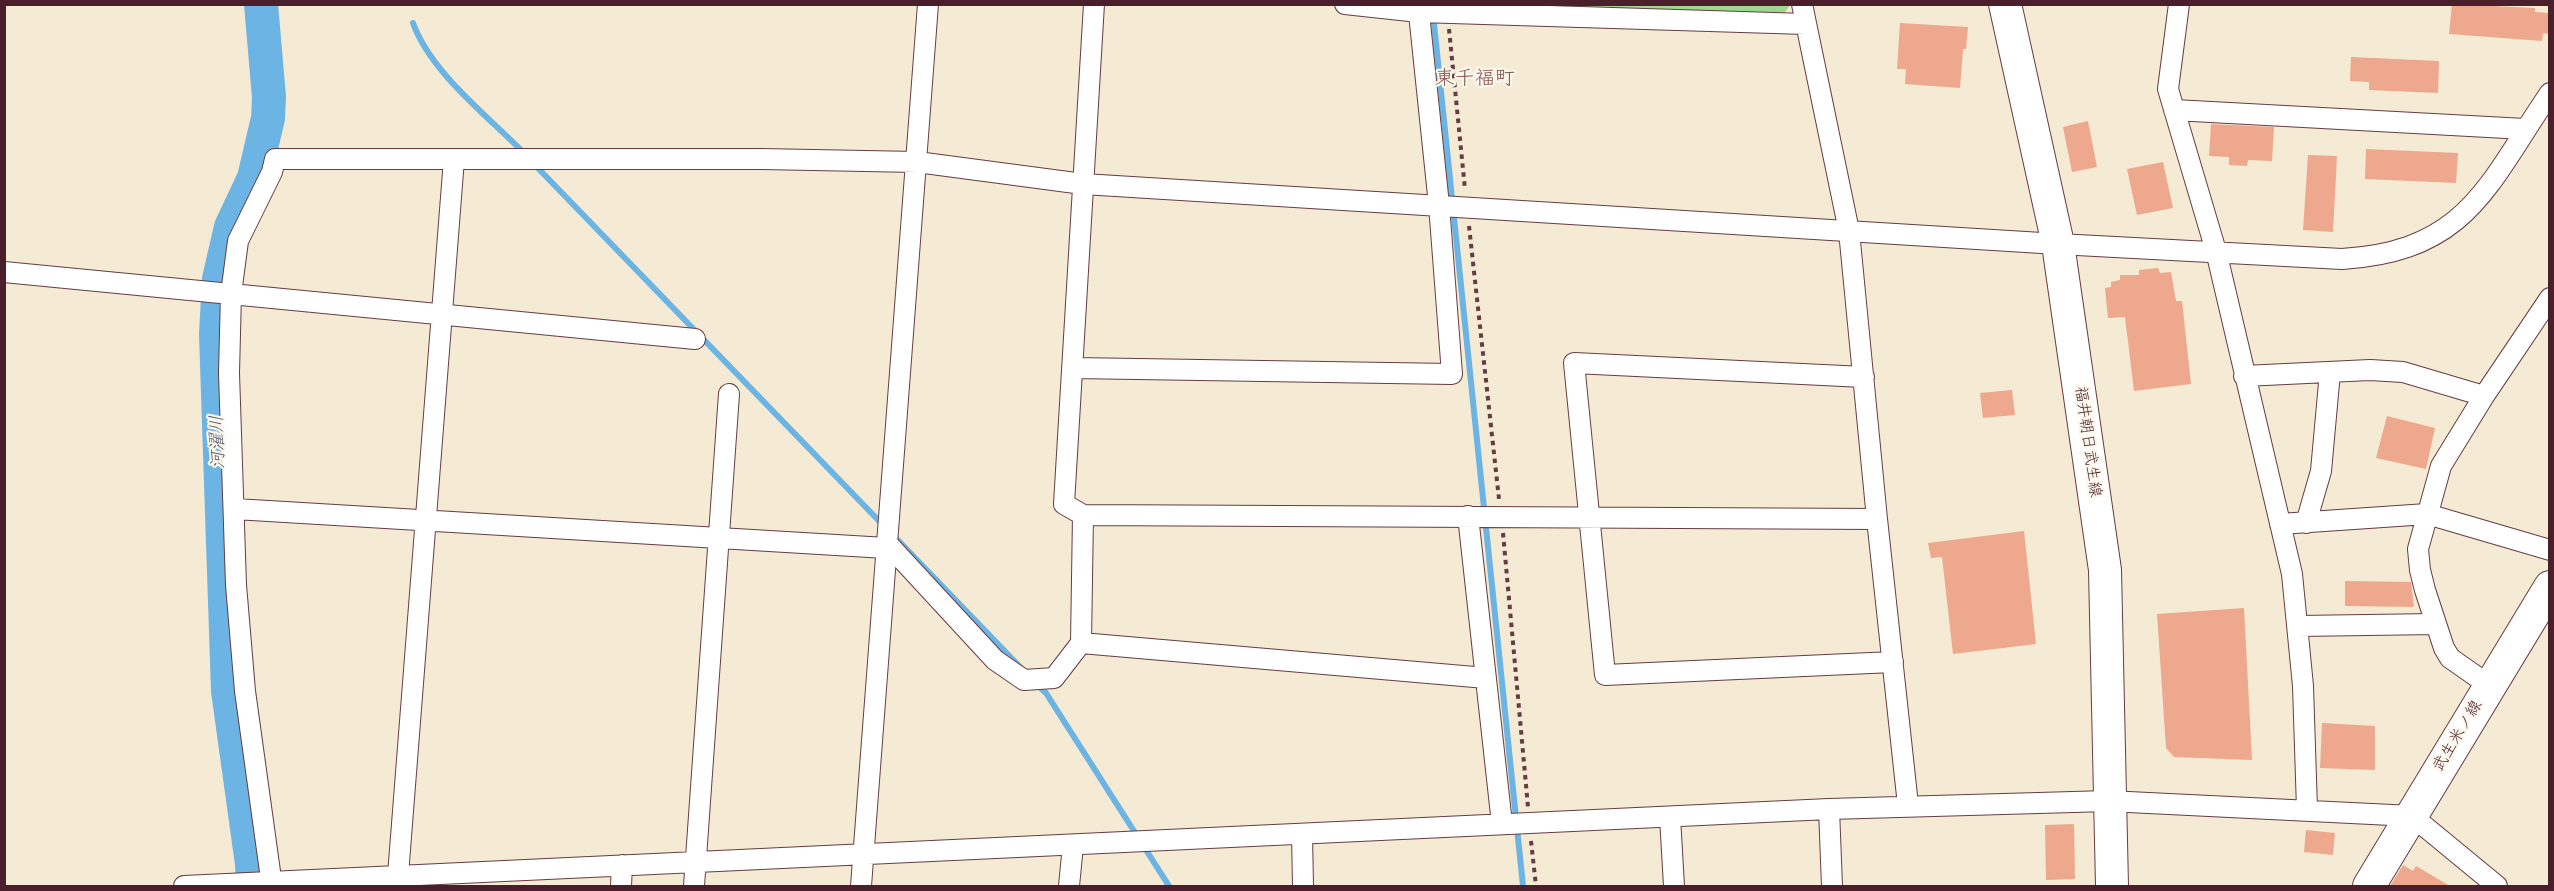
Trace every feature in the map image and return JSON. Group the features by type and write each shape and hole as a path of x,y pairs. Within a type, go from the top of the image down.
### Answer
{"main road":[{"name":"福井朝日武生線","path":"2005,4 2058,244 2105,570 2108,801 2112,886"},
{"name":"武生米ノ線","path":"2369,886 2550,587"}],"street":[{"path":"861,886 928,4"},
{"path":"1094,4 1074,368 1064,504 1083,515 1877,519"},
{"path":"1345,4 1447,12 1806,24"},
{"path":"1802,4 1849,231 1908,806"},
{"path":"2179,4 2168,89 2216,251 2292,574 2303,686 2307,809"},
{"path":"1074,368 1452,374 1439,205 1418,8"},
{"path":"273,884 256,787 244,691 236,585 229,374 231,294 238,242 272,172 274,159 917,162 1083,184 2058,244 2342,259 2389,254 2422,242 2448,228 2479,198 2550,93"},
{"path":"2174,110 2525,129"},
{"path":"398,875 454,159"},
{"path":"4,272 695,339"},
{"path":"2490,686 2450,658 2444,648 2420,570 2418,549 2441,466 2484,396 2550,298"},
{"path":"1864,377 1574,363 1605,675 1893,662"},
{"path":"2244,376 2330,372 2403,372 2484,396"},
{"path":"2306,523 2320,471 2330,372"},
{"path":"694,886 729,394"},
{"path":"235,508 720,539 886,545 995,660 1024,680 1054,678 1081,643 1083,515"},
{"path":"2280,524 2427,514 2550,550"},
{"path":"1468,516 1502,824"},
{"path":"2298,626 2436,624"},
{"path":"1081,643 1486,678"},
{"path":"184,886 273,884 398,875 1829,809 2108,801 2307,809 2412,816 2497,886"},
{"path":"1829,809 1832,886"},
{"path":"1670,817 1674,886"},
{"path":"1302,834 1303,886"},
{"path":"1069,886 1072,844"},
{"path":"621,886 622,865"}],"path":[{"path":"1447,12 1501,516 1536,886"}],"green space":[{"path":"1791,4 1783,15 1454,5"}],"building":[{"path":"2452,4 2535,8 2535,12 2550,13 2550,34 2543,33 2542,41 2449,34"},
{"path":"1900,23 1968,27 1966,49 1963,49 1960,88 1905,84 1906,69 1897,69"},
{"path":"2351,57 2439,61 2438,93 2369,90 2369,82 2350,81"},
{"path":"2088,121 2097,167 2072,172 2063,127"},
{"path":"2211,124 2274,127 2272,161 2248,160 2247,166 2229,165 2229,157 2209,156"},
{"path":"2366,149 2458,153 2456,183 2365,179"},
{"path":"2308,155 2337,156 2333,232 2303,230"},
{"path":"2163,162 2173,208 2137,215 2127,169"},
{"path":"2158,268 2160,273 2171,272 2176,301 2182,301 2191,384 2134,391 2125,317 2108,318 2105,288 2111,287 2111,282 2120,280 2120,275 2139,275 2139,270"},
{"path":"2012,390 2015,415 1983,418 1980,393"},
{"path":"2387,416 2435,428 2426,469 2376,458"},
{"path":"2024,531 2036,644 1953,654 1942,557 1931,558 1928,543"},
{"path":"2345,581 2411,582 2414,607 2345,606"},
{"path":"2244,608 2252,760 2174,757 2166,748 2157,614"},
{"path":"2322,723 2375,726 2375,770 2320,768"},
{"path":"2074,824 2075,879 2046,880 2045,825"},
{"path":"2306,830 2335,833 2333,855 2304,852"},
{"path":"2403,865 2413,871 2416,866 2450,886 2390,886"}],"waterway":[{"name":"河濯川","path":"253,886 252,864 228,691 216,334 219,279 231,227 254,178 268,118 269,97 261,4"},
{"path":"1433,14 1523,886"},
{"path":"413,23 433,59 447,77 525,154"},
{"path":"534,164 883,525"},
{"path":"893,535 1021,668"},
{"path":"1036,684 1046,693 1169,886"}],"district":[{"name":"東千福町","path":"1475,81"}]}
